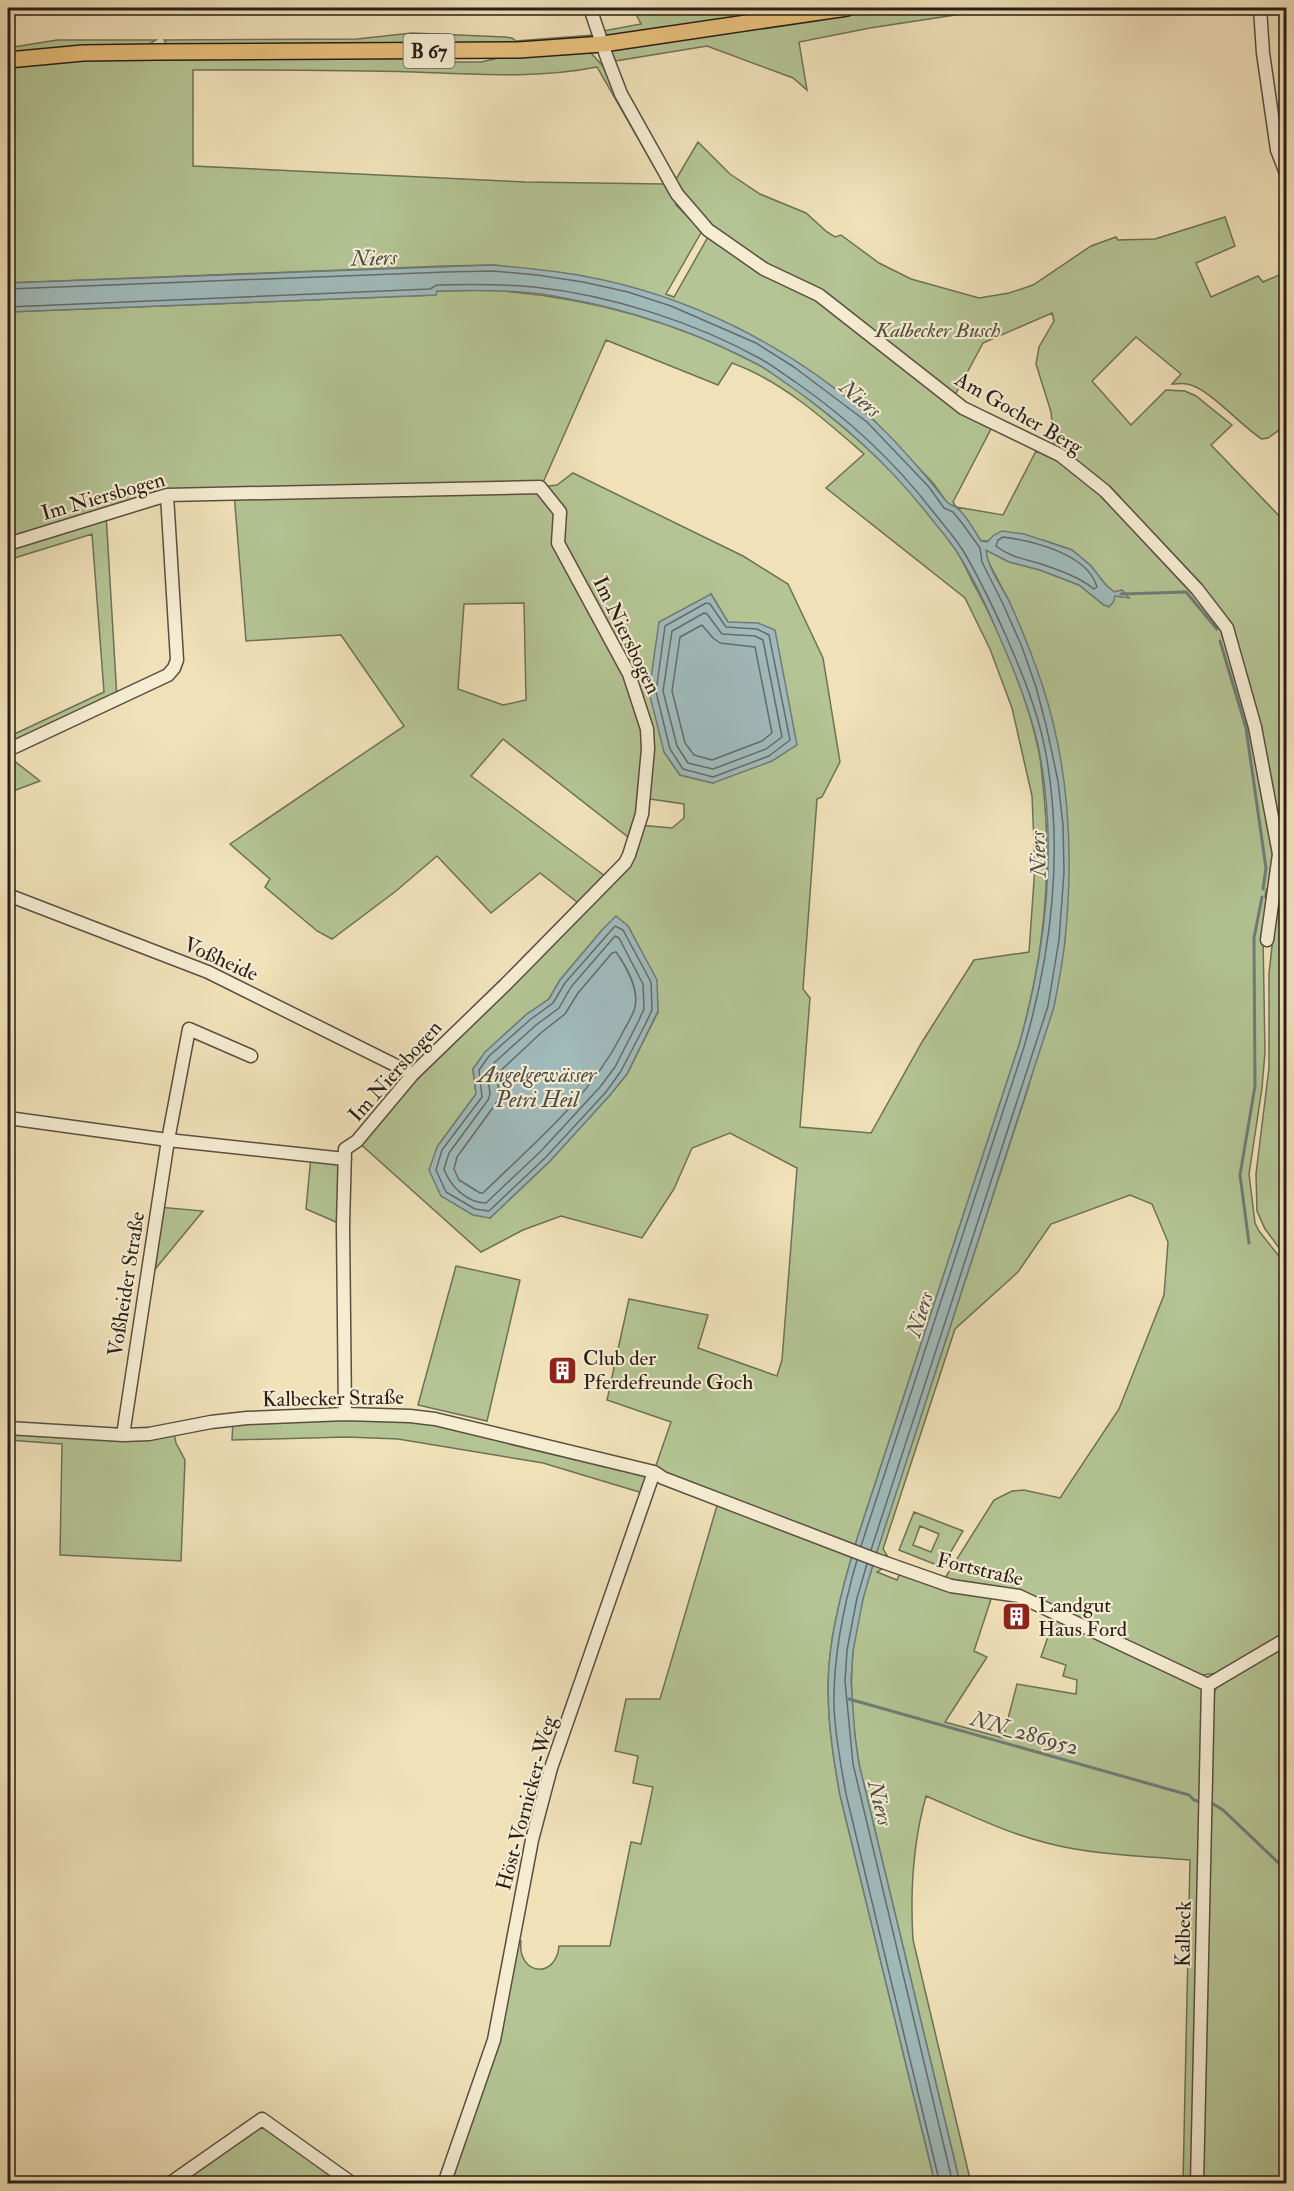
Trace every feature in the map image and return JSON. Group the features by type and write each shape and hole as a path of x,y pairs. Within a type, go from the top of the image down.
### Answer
{"main road":[{"name":"B 67","path":"8,60 115,52 519,50 603,44 847,8"}],"street":[{"name":"Am Gocher Berg","path":"590,8 621,94 677,194 708,230 764,269 819,295 963,408 1060,455 1105,491 1197,589 1227,628 1255,727 1279,854 1267,940"},
{"path":"1260,8 1263,53 1276,150 1287,173"},
{"name":"Im Niersbogen","path":"8,544 167,495 540,487 560,512 558,543 629,674 644,717 648,749 642,814 629,855 625,863 506,985 413,1074 357,1141 345,1149 345,1159"},
{"path":"8,750 168,675 174,668 177,660 167,495"},
{"name":"Voßheide","path":"8,895 208,972 413,1074"},
{"name":"Voßheider Straße","path":"123,1435 168,1140 189,1029 251,1056"},
{"path":"8,1118 168,1140 345,1159 343,1225 345,1414"},
{"name":"Kalbecker Straße","path":"8,1428 123,1435 149,1434 211,1422 247,1418 345,1414 410,1416 435,1419 654,1472"},
{"name":"Fortstraße","path":"654,1472 663,1478 951,1586 1019,1596 1209,1685"},
{"name":"Höst-Vornicker-Weg","path":"444,2184 494,2040 532,1840 551,1768 654,1472"},
{"path":"1209,1685 1287,1638"},
{"name":"Kalbeck","path":"1197,2184 1209,1685"},
{"path":"169,2184 262,2119 353,2184"}],"green space":[{"path":"633,8 807,8 609,37 605,35 603,31 641,24"},
{"path":"895,8 1001,8 870,28 799,42 807,90 793,78 707,46 609,62 611,49"},
{"path":"412,33 505,37 516,41 594,35 588,39 460,46 409,42 380,46 168,46 164,40 357,39"},
{"path":"57,40 156,40 146,46 8,55 8,48"},
{"path":"589,51 602,65 675,195 676,205 702,231 666,294 674,297 708,237 817,300 923,384 954,406 992,427 953,502 956,507 948,504 933,483 871,417 584,276 493,265 8,283 8,67 58,61 426,58 449,62 481,62 503,57","holes":["597,67 664,184 525,182 193,166 193,70 506,75 552,73"]},
{"name":"Kalbecker Busch","path":"698,142 730,174 760,194 806,213 827,232 835,237 841,235 879,263 911,279 979,298 1009,293 1033,285 1091,246 1116,237 1118,240 1155,239 1225,217 1235,246 1196,263 1211,297 1258,276 1263,282 1286,272 1286,425 1268,438 1262,439 1205,392 1185,384 1172,384 1181,374 1136,337 1092,381 1131,425 1166,390 1185,391 1196,396 1232,425 1211,445 1286,523 1286,1257 1265,1229 1257,1211 1256,1174 1269,1068 1269,974 1282,853 1258,726 1233,625 1197,582 1055,448 1051,412 1036,364 1039,347 1054,321 1052,313 983,343 955,395 822,291 768,264 715,229 686,198 675,181"},
{"path":"490,290 525,293 593,304 627,313 661,323 726,348 766,369 793,387 880,460 928,512 956,550 1004,646 1033,727 1041,767 1047,851 1044,917 1034,981 1019,1045 845,1579 833,1633 829,1666 830,1721 840,1795 935,2183 444,2183 494,2040 512,1940 521,1941 521,1952 525,1961 537,1969 551,1964 559,1946 610,1946 631,1842 641,1844 653,1787 633,1783 638,1756 615,1751 626,1699 660,1699 719,1499 654,1472 646,1494 543,1463 398,1439 347,1437 232,1440 233,1420 410,1416 654,1471 671,1422 607,1400 629,1299 708,1315 698,1348 777,1376 782,1360 797,1168 730,1133 692,1148 674,1189 642,1238 561,1216 523,1230 481,1252 357,1141 582,906 540,873 491,913 437,856 396,891 332,939 317,931 265,887 270,879 230,844 404,726 341,635 246,641 234,493 167,495 106,514 117,699 8,750 8,737 104,692 92,534 8,560 8,312 435,295 436,291","holes":["606,340 718,385 732,363 785,390 864,454 826,488 965,598 990,649 1012,708 1032,796 1035,866 1029,952 974,960 922,1042 871,1133 800,1127 810,998 803,989 817,799 822,797 840,762 823,658 788,584 743,556 573,473 557,485 541,487","711,594 728,622 713,783 680,775 664,752","524,603 526,700 503,705 458,689 464,604","503,739 633,841 609,879 471,776","643,798 684,804 684,818 672,828 639,825","616,917 628,926 656,980 658,1012 627,1074 610,1095 550,1161 490,1218 437,1147 476,1094 473,1069 485,1053 527,1014 549,999 560,980"]},
{"path":"1036,451 1060,462 1106,496 1191,587 1220,627 1223,639 1228,641 1253,727 1269,821 1274,869 1273,884 1266,890 1265,897 1270,904 1263,937 1265,1052 1249,1174 1255,1223 1286,1265 1286,1634 1219,1673 1202,1675 1011,1589 945,1578 994,1500 1012,1491 1024,1490 1060,1498 1119,1409 1164,1295 1168,1242 1152,1204 1130,1195 1051,1224 1018,1272 955,1329 883,1549 888,1557 876,1554 1029,1085 1065,941 1027,645 1009,601 987,559 986,550 1009,562 1040,570 1079,585 1104,605 1114,596 1128,597 1122,590 1114,592 1091,566 1072,550 1043,540 981,541 957,507 1003,515"},
{"path":"8,756 40,781 8,793"},
{"path":"311,1156 345,1159 343,1225 306,1209"},
{"path":"158,1207 203,1211 147,1279"},
{"path":"456,1266 520,1280 487,1421 418,1405"},
{"path":"8,1428 173,1430 176,1443 185,1460 181,1561 60,1555 62,1444 8,1440"},
{"path":"914,1512 963,1531 942,1567 899,1550","holes":["920,1526 939,1534 931,1552 913,1545"]},
{"path":"874,1561 885,1567 877,1572 897,1580 900,1573 992,1596 974,1651 987,1657 945,1722 1003,1738 1017,1684 1076,1694 1077,1680 1063,1676 1066,1665 1041,1657 1054,1619 1202,1688 1191,2183 1183,2183 1190,1860 1100,1853 1047,1843 1001,1828 926,1796 918,1832 914,1868 913,1940 971,2183 960,2183 859,1764 853,1722 854,1640"},
{"path":"1286,1644 1286,2183 1200,2184 1212,1696 1217,1687"},
{"path":"262,2119 353,2184 169,2184"}],"water":[{"path":"493,265 560,272 622,285 699,310 736,327 806,368 870,417 910,457 947,502 964,515 981,541 987,542 1002,531 1024,534 1072,550 1091,566 1114,592 1122,590 1129,598 1115,596 1109,607 1079,585 1040,570 1009,562 986,550 992,569 1013,609 1034,662 1058,746 1064,778 1069,843 1068,908 1064,948 1054,1007 874,1561 863,1599 853,1651 851,1680 859,1764 960,2183 935,2183 840,1795 831,1740 828,1684 833,1633 849,1566 1019,1045 1042,936 1046,899 1048,824 1039,750 1032,721 1017,679 975,583 953,547 911,494 880,460 828,414 766,369 738,354 636,315 548,295 473,290 437,291 436,295 8,312 8,283"},
{"path":"711,594 728,622 758,623 775,630 797,745 772,761 713,783 680,775 664,752 649,692 659,622"},
{"name":"Angelgewässer Petri Heil","path":"616,916 628,926 657,980 658,1011 627,1074 610,1095 550,1161 490,1218 473,1215 441,1196 429,1170 437,1147 476,1094 473,1069 485,1052 527,1014 549,999 560,980"}],"waterway":[{"path":"1121,594 1186,592 1217,629"},
{"path":"1220,641 1246,728 1266,868 1263,889"},
{"path":"1249,1243 1240,1175 1255,1086 1254,938 1262,897"},
{"name":"NN_286952","path":"849,1699 1189,1795 1200,1802"},
{"name":"NN_286952","path":"1210,1802 1223,1810 1286,1870"}],"place":[{"name":"Club der Pferdefreunde Goch","path":"562,1370"},
{"name":"Landgut Haus Ford","path":"1017,1617"}],"water label":[{"name":"Niers","path":"374,257"},
{"name":"Niers","path":"861,398"},
{"name":"Niers","path":"1037,854"},
{"name":"Niers","path":"919,1314"},
{"name":"Niers","path":"881,1803"}]}
